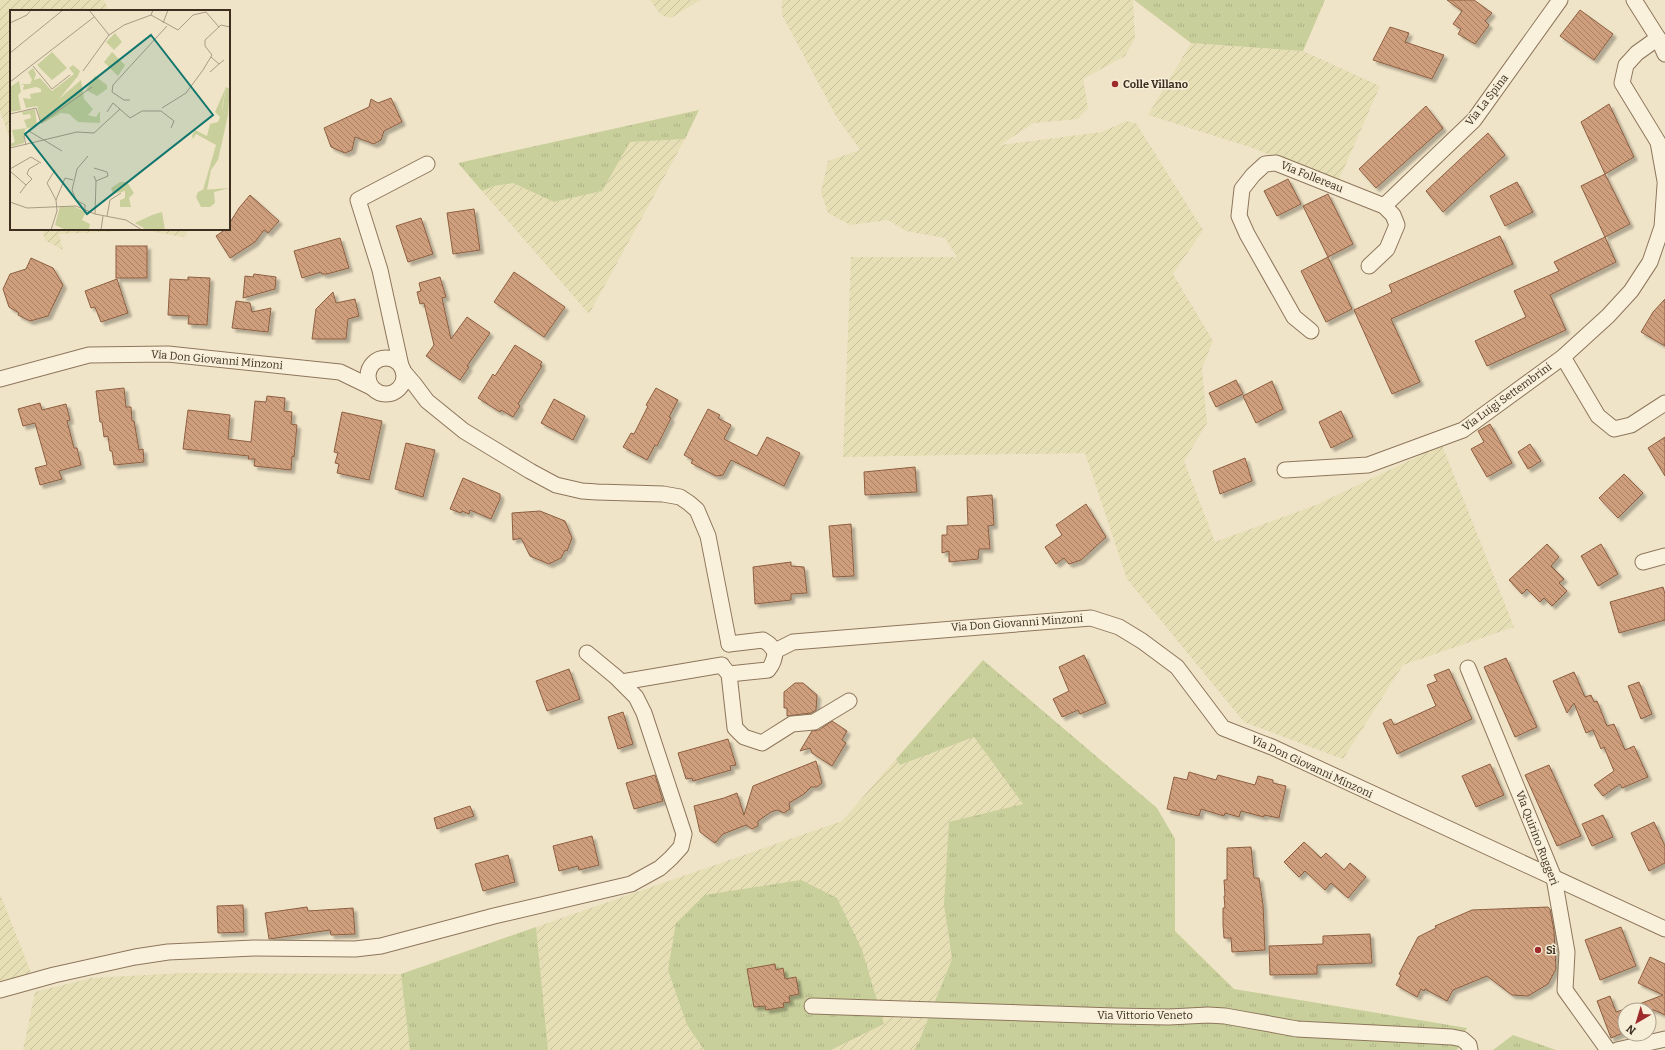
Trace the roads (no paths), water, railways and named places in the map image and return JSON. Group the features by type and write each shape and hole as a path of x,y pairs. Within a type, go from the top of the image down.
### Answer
{"street":[{"name":"Via La Spina","path":"1384,206 1474,120 1560,0"},
{"path":"1634,0 1658,38 1665,54"},
{"path":"1658,38 1637,53 1626,65 1622,83 1658,142 1665,181"},
{"name":"Via Follereau","path":"1311,331 1294,317 1247,234 1239,216 1242,189 1253,174 1265,164 1276,162 1384,206 1394,215 1397,225 1386,248 1369,266"},
{"path":"394,336 367,376 371,387 380,393 391,393 396,391 403,382 402,369 380,270 358,200 427,164"},
{"name":"Via Luigi Settembrini","path":"1285,470 1368,465 1463,430 1563,357 1608,316 1631,291 1650,262 1662,226 1665,185"},
{"name":"Via Don Giovanni Minzoni","path":"0,379 89,355 168,354 340,372 371,387"},
{"path":"1563,357 1598,416 1614,429 1631,425 1665,403"},
{"path":"376,362 392,359 416,385 427,401 464,431 530,472 556,485 582,491 663,494 680,497 697,510 708,536 729,644 722,656 726,669 735,728 744,737 762,743 792,724 814,722 849,701"},
{"name":"Via Don Giovanni Minzoni","path":"340,372 376,362"},
{"path":"396,391 427,401"},
{"path":"1644,562 1665,556"},
{"name":"Via Don Giovanni Minzoni","path":"775,651 793,642 1091,618 1119,627 1142,641 1177,667 1223,728 1272,747 1665,929"},
{"path":"622,682 726,669 768,670 775,659 775,651 763,640 729,644"},
{"path":"0,990 54,975 135,957 168,952 254,948 355,949 381,946 494,916 631,884 660,868 681,848 684,834 644,713 636,697 622,682 587,653"},
{"name":"Via Quirino Ruggeri","path":"1468,668 1554,878 1567,952 1565,990 1608,1050"},
{"name":"Via Vittorio Veneto","path":"812,1006 1115,1016 1225,1016 1297,1029 1452,1037 1462,1039 1469,1045 1470,1050"},
{"path":"1617,1050 1665,1039"}],"place":[{"name":"Colle Villano","path":"1115,84"},
{"name":"Sì","path":"1538,950"}]}
